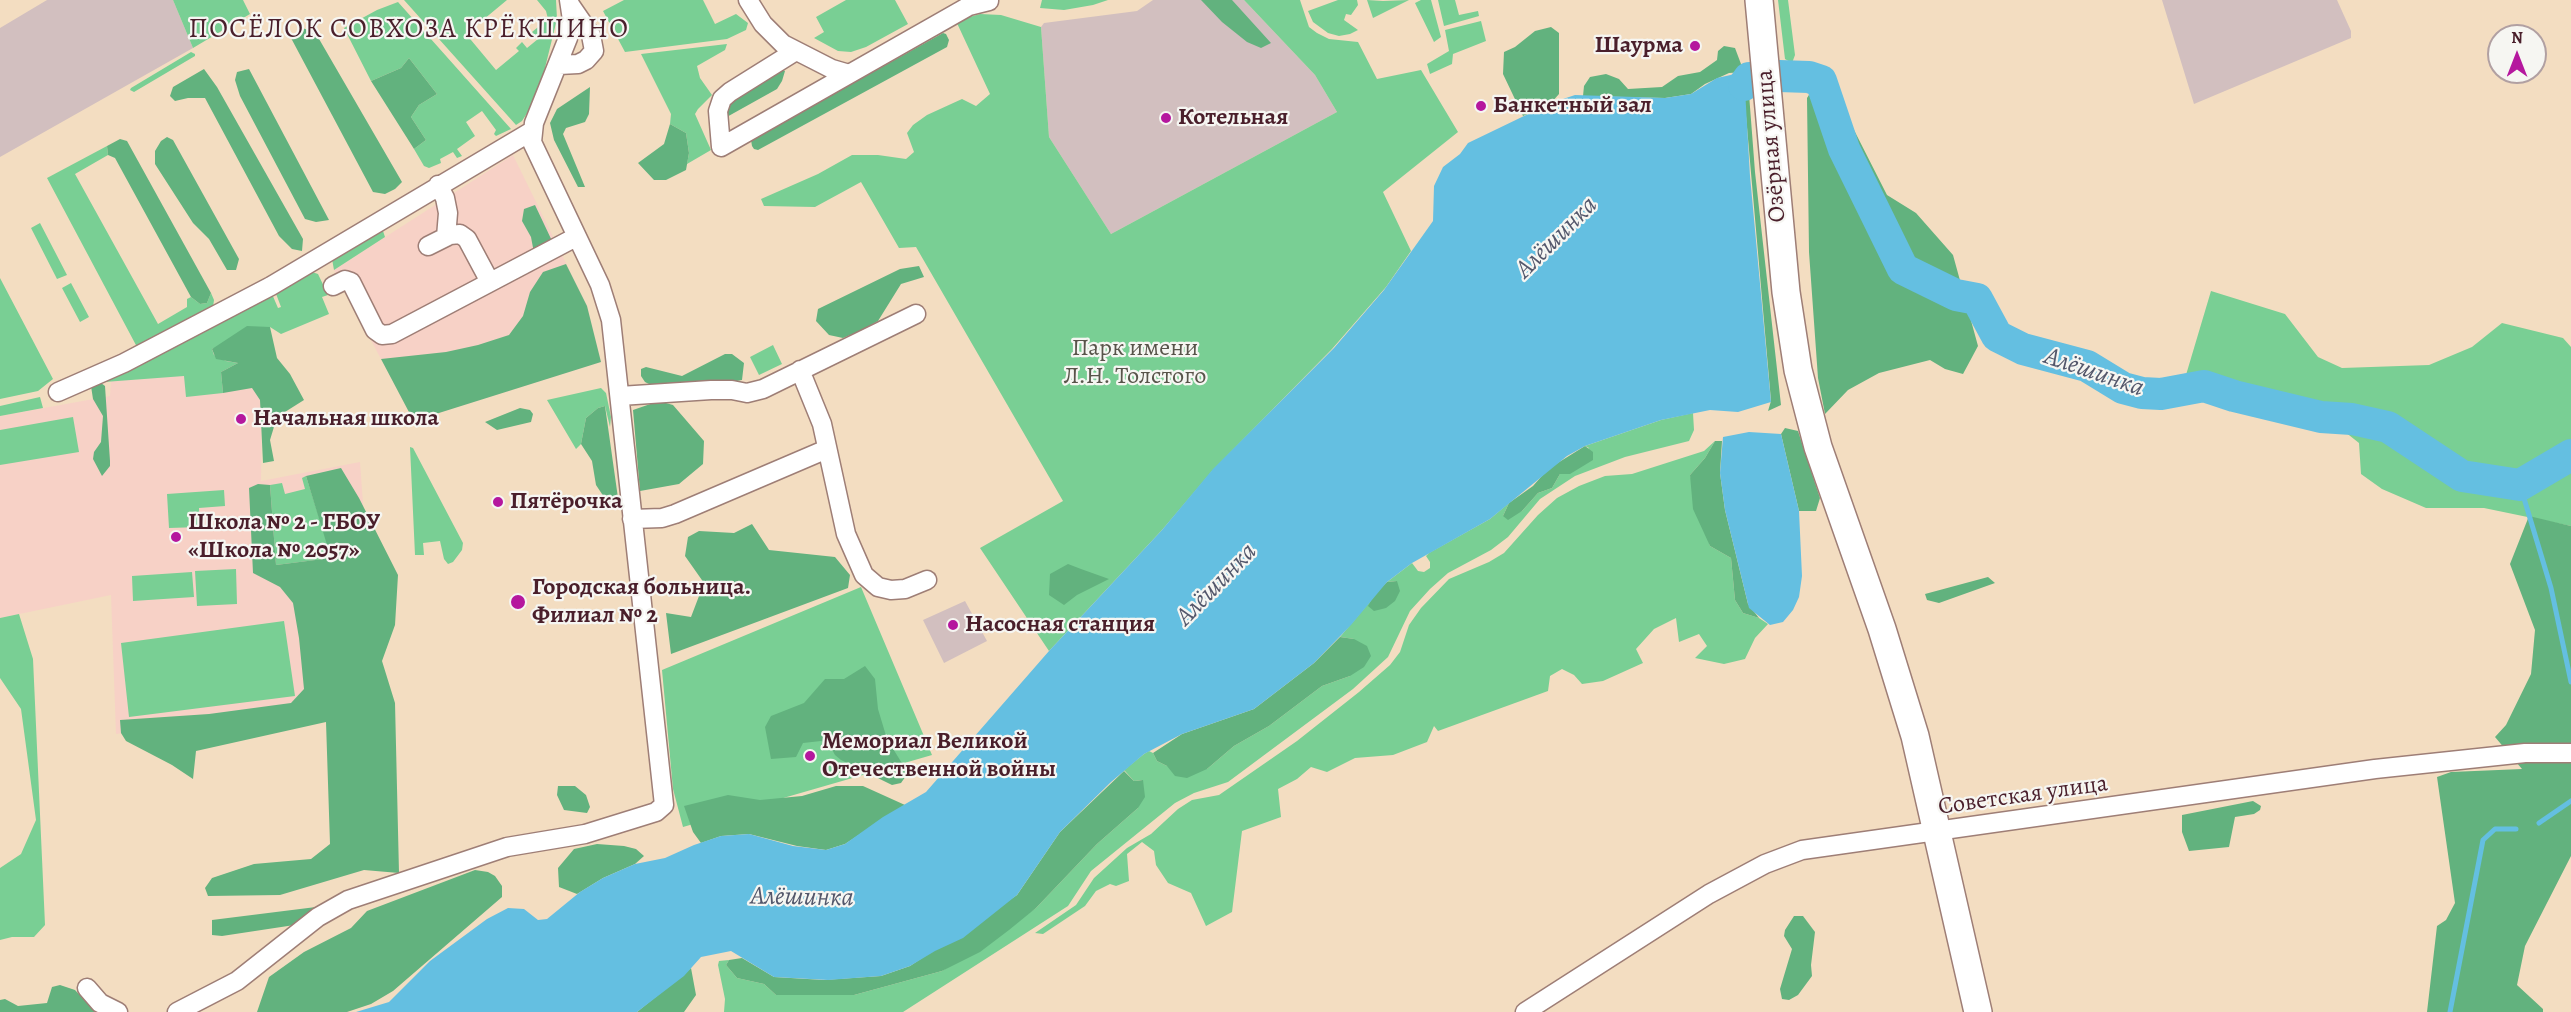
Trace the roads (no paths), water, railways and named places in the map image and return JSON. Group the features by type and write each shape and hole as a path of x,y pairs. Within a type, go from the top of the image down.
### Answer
{"main road":[{"name":"Озёрная улица","path":"1759,0 1786,292 1798,370 1810,422 1907,708 1978,1012"}],"street":[{"path":"748,0 767,29 794,52 849,74"},
{"path":"794,52 722,99 718,111 721,147 969,6 989,1"},
{"path":"559,65 578,64 586,60 594,51 591,35 570,3"},
{"path":"177,1012 237,981 318,917 348,900 507,847 585,834 662,810 665,800 632,519 614,339 607,303 532,145 532,131 559,65 571,27 570,3"},
{"path":"58,392 124,363 236,305 318,259 438,185 532,131"},
{"path":"438,185 445,198 448,213 446,237"},
{"path":"428,246 446,237 460,234 467,238 490,282"},
{"path":"333,286 345,280 351,282 375,330 382,335 392,334 576,237"},
{"path":"620,396 711,390 747,393 763,389 916,314"},
{"path":"800,370 822,424 846,534 864,575 878,587 891,590 905,588 927,580"},
{"path":"632,519 662,518 675,514 827,449"},
{"name":"Советская улица","path":"1525,1012 1709,894 1774,860 1802,850 1937,833 2375,769 2525,753 2571,753"},
{"path":"87,988 100,1003 118,1012"}],"water":[{"path":"1744,72 1750,176 1771,402 1738,412 1710,410 1661,420 1585,446 1567,456 1490,519 1412,563 1387,582 1351,625 1314,663 1254,709 1182,734 1144,754 1111,782 1060,832 1017,895 963,938 910,966 881,976 828,980 774,977 731,951 701,957 684,976 637,1012 356,1012 389,1002 430,961 487,919 508,908 524,909 538,920 547,919 580,892 603,878 635,864 665,858 721,836 749,834 793,846 826,850 845,844 883,817 926,792 1049,651 1162,530 1213,469 1334,348 1384,290 1433,221 1434,186 1443,167 1460,154 1468,143 1551,103 1575,95 1665,98 1691,94 1717,78"},
{"path":"1749,432 1781,434 1799,511 1802,576 1799,597 1793,610 1783,622 1770,625 1749,608 1725,510 1720,473 1723,437"}],"waterway":[{"name":"Алёшинка","path":"1779,76 1809,77 1821,81 1844,149 1903,269 1956,295 1977,299 1997,336 2023,349 2087,366 2123,388 2142,393 2161,394 2204,386 2234,396 2321,417 2352,419 2388,427 2462,476 2520,485 2571,455"},
{"name":"Алёшинка","path":"1744,85 1749,78"},
{"path":"2520,485 2551,588 2571,682"},
{"path":"2539,823 2571,801"},
{"path":"2450,1012 2483,840 2495,829 2516,829"}],"place":[{"name":"Шаурма","path":"1695,46"},
{"name":"Банкетный зал","path":"1481,106"},
{"name":"Котельная","path":"1166,118"},
{"name":"Начальная школа","path":"241,419"},
{"name":"Пятёрочка","path":"498,502"},
{"name":"Школа № 2 - ГБОУ «Школа № 2057»","path":"176,537"},
{"name":"Городская больница. Филиал № 2","path":"518,602"},
{"name":"Насосная станция","path":"953,625"},
{"name":"Мемориал Великой Отечественной войны","path":"810,756"}],"district":[{"name":"ПОСЁЛОК СОВХОЗА КРЁКШИНО","path":"409,30"}],"park label":[{"name":"Парк имени Л.Н. Толстого","path":"1135,363"}]}
